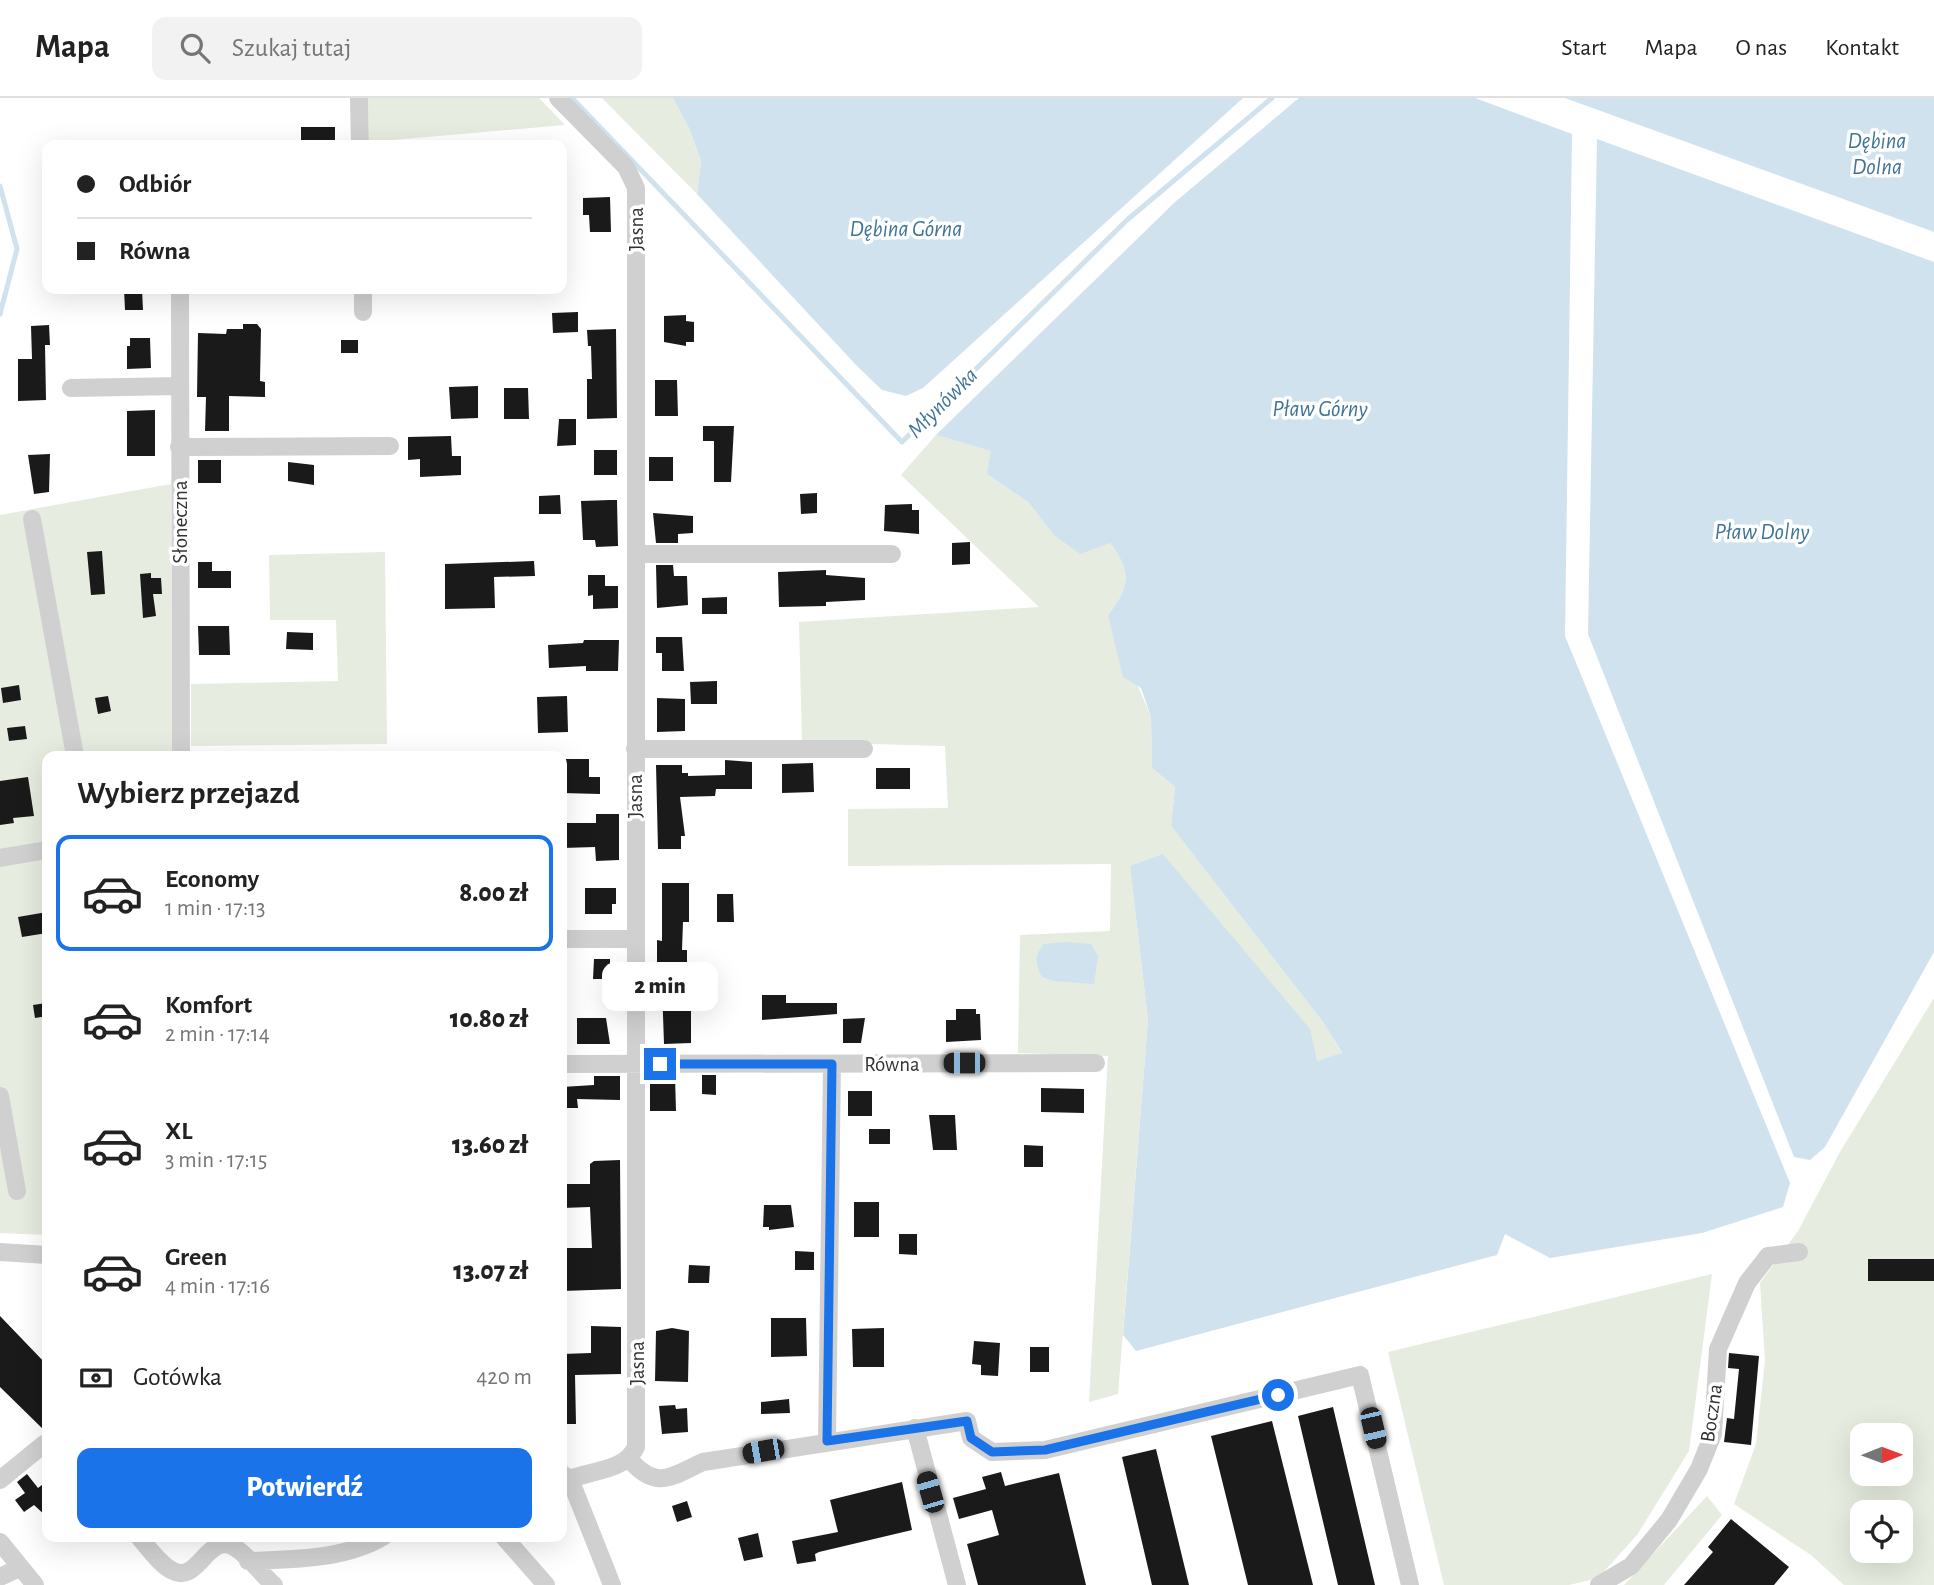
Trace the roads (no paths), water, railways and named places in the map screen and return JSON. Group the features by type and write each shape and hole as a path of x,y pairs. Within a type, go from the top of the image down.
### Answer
{"street":[{"path":"359,98 360,140"},
{"name":"Jasna","path":"558,98 626,167 636,188 636,1447 630,1460"},
{"name":"Słoneczna","path":"180,294 181,751"},
{"path":"363,294 363,312"},
{"path":"71,388 179,386"},
{"path":"179,447 390,446"},
{"path":"32,519 74,751"},
{"path":"635,554 892,554"},
{"path":"635,749 864,749"},
{"path":"0,858 42,851"},
{"path":"567,939 635,939"},
{"name":"Równa","path":"567,1064 1096,1063"},
{"path":"827,1441 832,1064"},
{"path":"0,1096 17,1191"},
{"path":"0,1252 42,1255"},
{"name":"Boczna","path":"1599,1585 1631,1566 1669,1521 1699,1469 1713,1434 1718,1349 1747,1283 1768,1256 1799,1252"},
{"path":"567,1476 630,1460 652,1479 665,1479 703,1461 967,1421 971,1438 992,1452 1045,1450 1360,1375 1410,1585"},
{"path":"915,1428 957,1585"},
{"path":"0,1480 42,1446"},
{"path":"567,1479 608,1583"},
{"path":"0,1542 35,1585"},
{"path":"144,1542 173,1571 190,1571 213,1548 233,1546 274,1585"},
{"path":"248,1561 288,1559 354,1550 366,1548 375,1542"},
{"path":"508,1542 546,1585"},
{"path":"0,1577 19,1568"}],"water":[{"name":"Dębina Górna","path":"673,98 1243,98 923,388 906,396 882,390 857,366 697,194 701,161 689,128"},
{"name":"Pław Górny","path":"1299,98 1475,98 1572,134 1565,636 1790,1183 1783,1207 1702,1233 1550,1258 1505,1234 1497,1255 1136,1351 1123,1335 1148,1020 1130,866 1163,854 1310,1029 1317,1061 1342,1053 1323,1022 1171,826 1175,787 1152,768 1151,717 1141,688 1123,677 1108,615 1121,596 1126,579 1117,553 1110,543 1080,554 1054,535 1028,502 987,474 991,451 936,435 1175,202"},
{"name":"Dębina Dolna","path":"1565,98 1934,98 1934,232"},
{"name":"Pław Dolny","path":"1597,139 1934,262 1934,952 1825,1147 1810,1160 1794,1157 1588,634"},
{"path":"1044,944 1091,944 1098,956 1094,984 1053,981 1042,977 1038,968 1038,952"}],"waterway":[{"name":"Młynówka","path":"572,98 902,442 1127,220 1272,98"},
{"name":"Młynówka","path":"0,186 17,249 0,314"}]}
